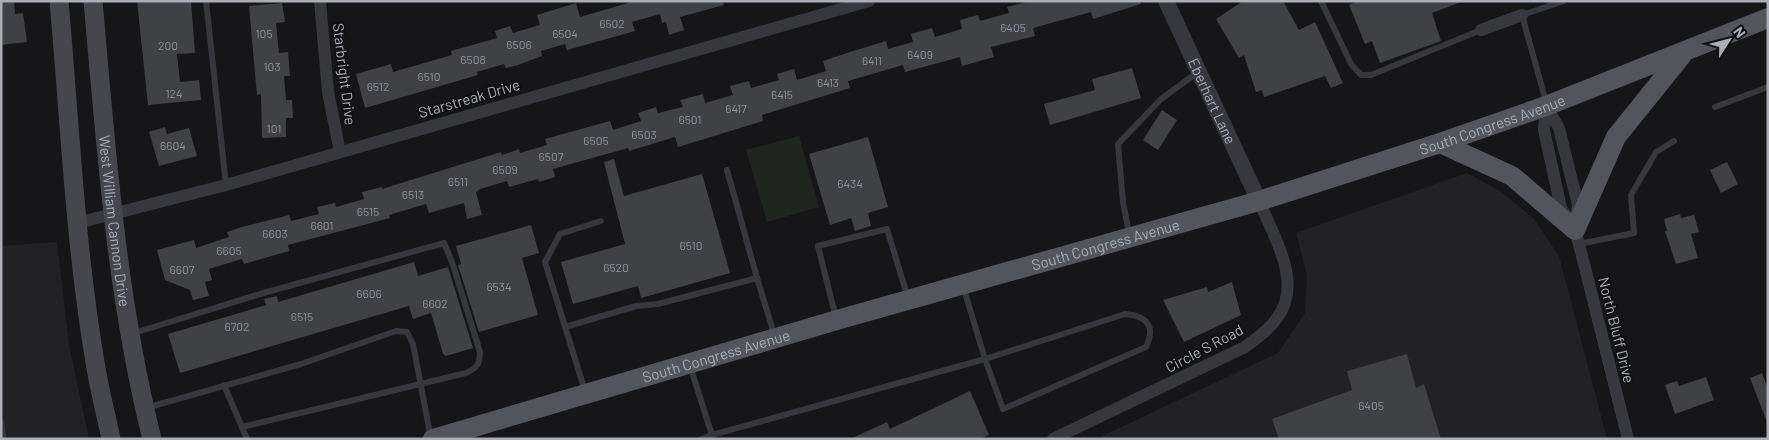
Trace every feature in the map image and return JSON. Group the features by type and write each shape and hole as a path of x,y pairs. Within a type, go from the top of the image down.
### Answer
{"main road":[{"path":"60,1 77,223 96,370 112,439"},
{"name":"West William Cannon Drive","path":"92,1 114,214 130,335 152,439"},
{"name":"South Congress Avenue","path":"432,439 776,340 837,320 909,302 1130,238 1440,143 1546,106 1683,54 1768,18"},
{"path":"1440,143 1512,176 1577,237 1616,137 1683,54"}],"street":[{"name":"Starbright Drive","path":"320,1 328,92 340,152"},
{"name":"Starstreak Drive","path":"77,223 226,185 869,1"},
{"name":"Eberhart Lane","path":"1166,1 1259,200"},
{"path":"1481,30 1522,15"},
{"name":"North Bluff Drive","path":"1546,106 1559,128 1578,205 1577,237 1628,439"},
{"name":"Circle S Road","path":"1053,439 1246,347 1273,324 1287,301 1287,276 1259,200"}],"lane":[{"path":"206,1 226,185"},
{"path":"1321,1 1351,64 1361,75 1371,75 1481,30"},
{"path":"1546,106 1522,15 1564,1"},
{"path":"1130,238 1123,202 1118,144 1161,99 1198,72"},
{"path":"1715,107 1768,87"},
{"path":"1577,237 1634,233 1631,195 1656,152 1674,141"},
{"path":"727,170 776,340"},
{"path":"586,395 545,262 560,234 601,221"},
{"path":"837,320 818,246 888,229 909,302"},
{"path":"130,335 260,294 444,243 452,262 480,352 480,362 476,369 466,374 242,427"},
{"path":"565,327 636,306 658,304 757,278"},
{"path":"701,439 985,359 1124,314 1139,316 1148,324 1152,335 1146,348 1003,409 985,359 962,286"},
{"path":"144,408 300,364 396,331 407,332 413,344 432,439"},
{"path":"690,365 712,435"},
{"path":"224,385 247,439"},
{"path":"1,422 3,439"}],"shaded area":[{"path":"799,136 819,207 767,222 746,150"},
{"path":"1467,173 1500,191 1534,219 1559,256 1607,439 1096,439 1278,353 1305,313 1307,275 1296,233"},
{"path":"57,242 69,345 89,439 1,439 1,246"}],"building":[{"path":"1,1 14,1 15,14 23,13 27,42 1,45"},
{"path":"137,1 191,1 195,53 177,54 180,82 199,80 201,100 148,105"},
{"path":"635,1 723,1 724,5 680,17 684,30 669,35 666,22 662,23 660,14 632,22 635,31 567,50 565,44 541,51 542,56 518,65 506,68 504,64 477,72 478,75 365,108 356,74 391,64 393,72 452,55 451,51 497,38 495,31 510,26 513,33 540,25 537,15 576,3 580,17"},
{"path":"1030,1 1140,1 1141,4 1093,19 1091,12 1033,28 1035,36 991,47 994,57 962,66 960,57 905,72 903,65 848,81 850,88 762,115 763,121 678,147 675,137 629,151 628,148 553,169 555,177 539,182 538,179 509,187 507,181 480,189 476,192 482,215 467,219 464,203 429,213 426,204 389,215 390,218 288,245 289,251 244,264 242,259 209,269 212,280 205,282 209,296 193,300 190,290 165,280 157,250 194,240 196,248 229,237 227,232 242,227 289,215 291,221 319,214 317,207 335,203 336,207 364,199 362,192 382,187 382,189 501,152 502,155 519,149 520,153 547,145 545,139 610,121 613,130 641,121 638,113 656,107 658,113 683,107 680,100 703,94 705,103 733,95 730,86 749,81 751,88 779,80 777,74 794,69 797,80 826,71 823,61 886,41 888,49 913,42 911,34 932,28 935,37 962,29 960,20 978,15 980,21 1009,13 1007,7"},
{"path":"1243,1 1283,1 1299,30 1315,22 1343,83 1331,88 1325,76 1264,97 1262,90 1256,92 1244,55 1239,58 1216,19"},
{"path":"1357,1 1461,2 1432,13 1441,41 1380,63 1372,41 1365,44 1349,5"},
{"path":"282,3 285,22 276,23 279,53 288,52 290,76 284,76 286,100 292,100 293,118 286,118 286,137 262,138 261,94 257,95 249,6"},
{"path":"1132,68 1141,98 1050,125 1044,104 1095,90 1092,79"},
{"path":"1162,110 1177,120 1158,150 1143,140"},
{"path":"165,127 167,134 189,128 197,156 159,166 149,132"},
{"path":"868,137 888,207 868,213 871,226 855,231 851,218 830,225 809,154"},
{"path":"614,159 624,196 702,174 730,273 641,298 638,286 573,304 561,262 625,244 604,162"},
{"path":"1727,162 1738,184 1721,193 1710,170"},
{"path":"1680,214 1681,218 1694,215 1699,232 1691,234 1698,258 1676,264 1665,231 1667,231 1664,219"},
{"path":"531,225 539,253 522,258 538,315 479,332 458,265 461,264 456,246"},
{"path":"414,262 418,276 448,267 473,348 446,356 443,354 431,313 413,319 409,306 180,373 168,334 266,305 264,299 277,296 278,302"},
{"path":"1232,282 1241,315 1184,342 1163,300 1207,287 1208,292"},
{"path":"1407,354 1416,388 1424,384 1441,439 1279,439 1272,419 1352,390 1347,371"},
{"path":"1762,373 1768,389 1767,422 1750,378"},
{"path":"1706,377 1714,400 1675,414 1665,385 1677,381 1679,386"},
{"path":"970,391 989,435 980,439 850,439 887,422 890,429"}]}
